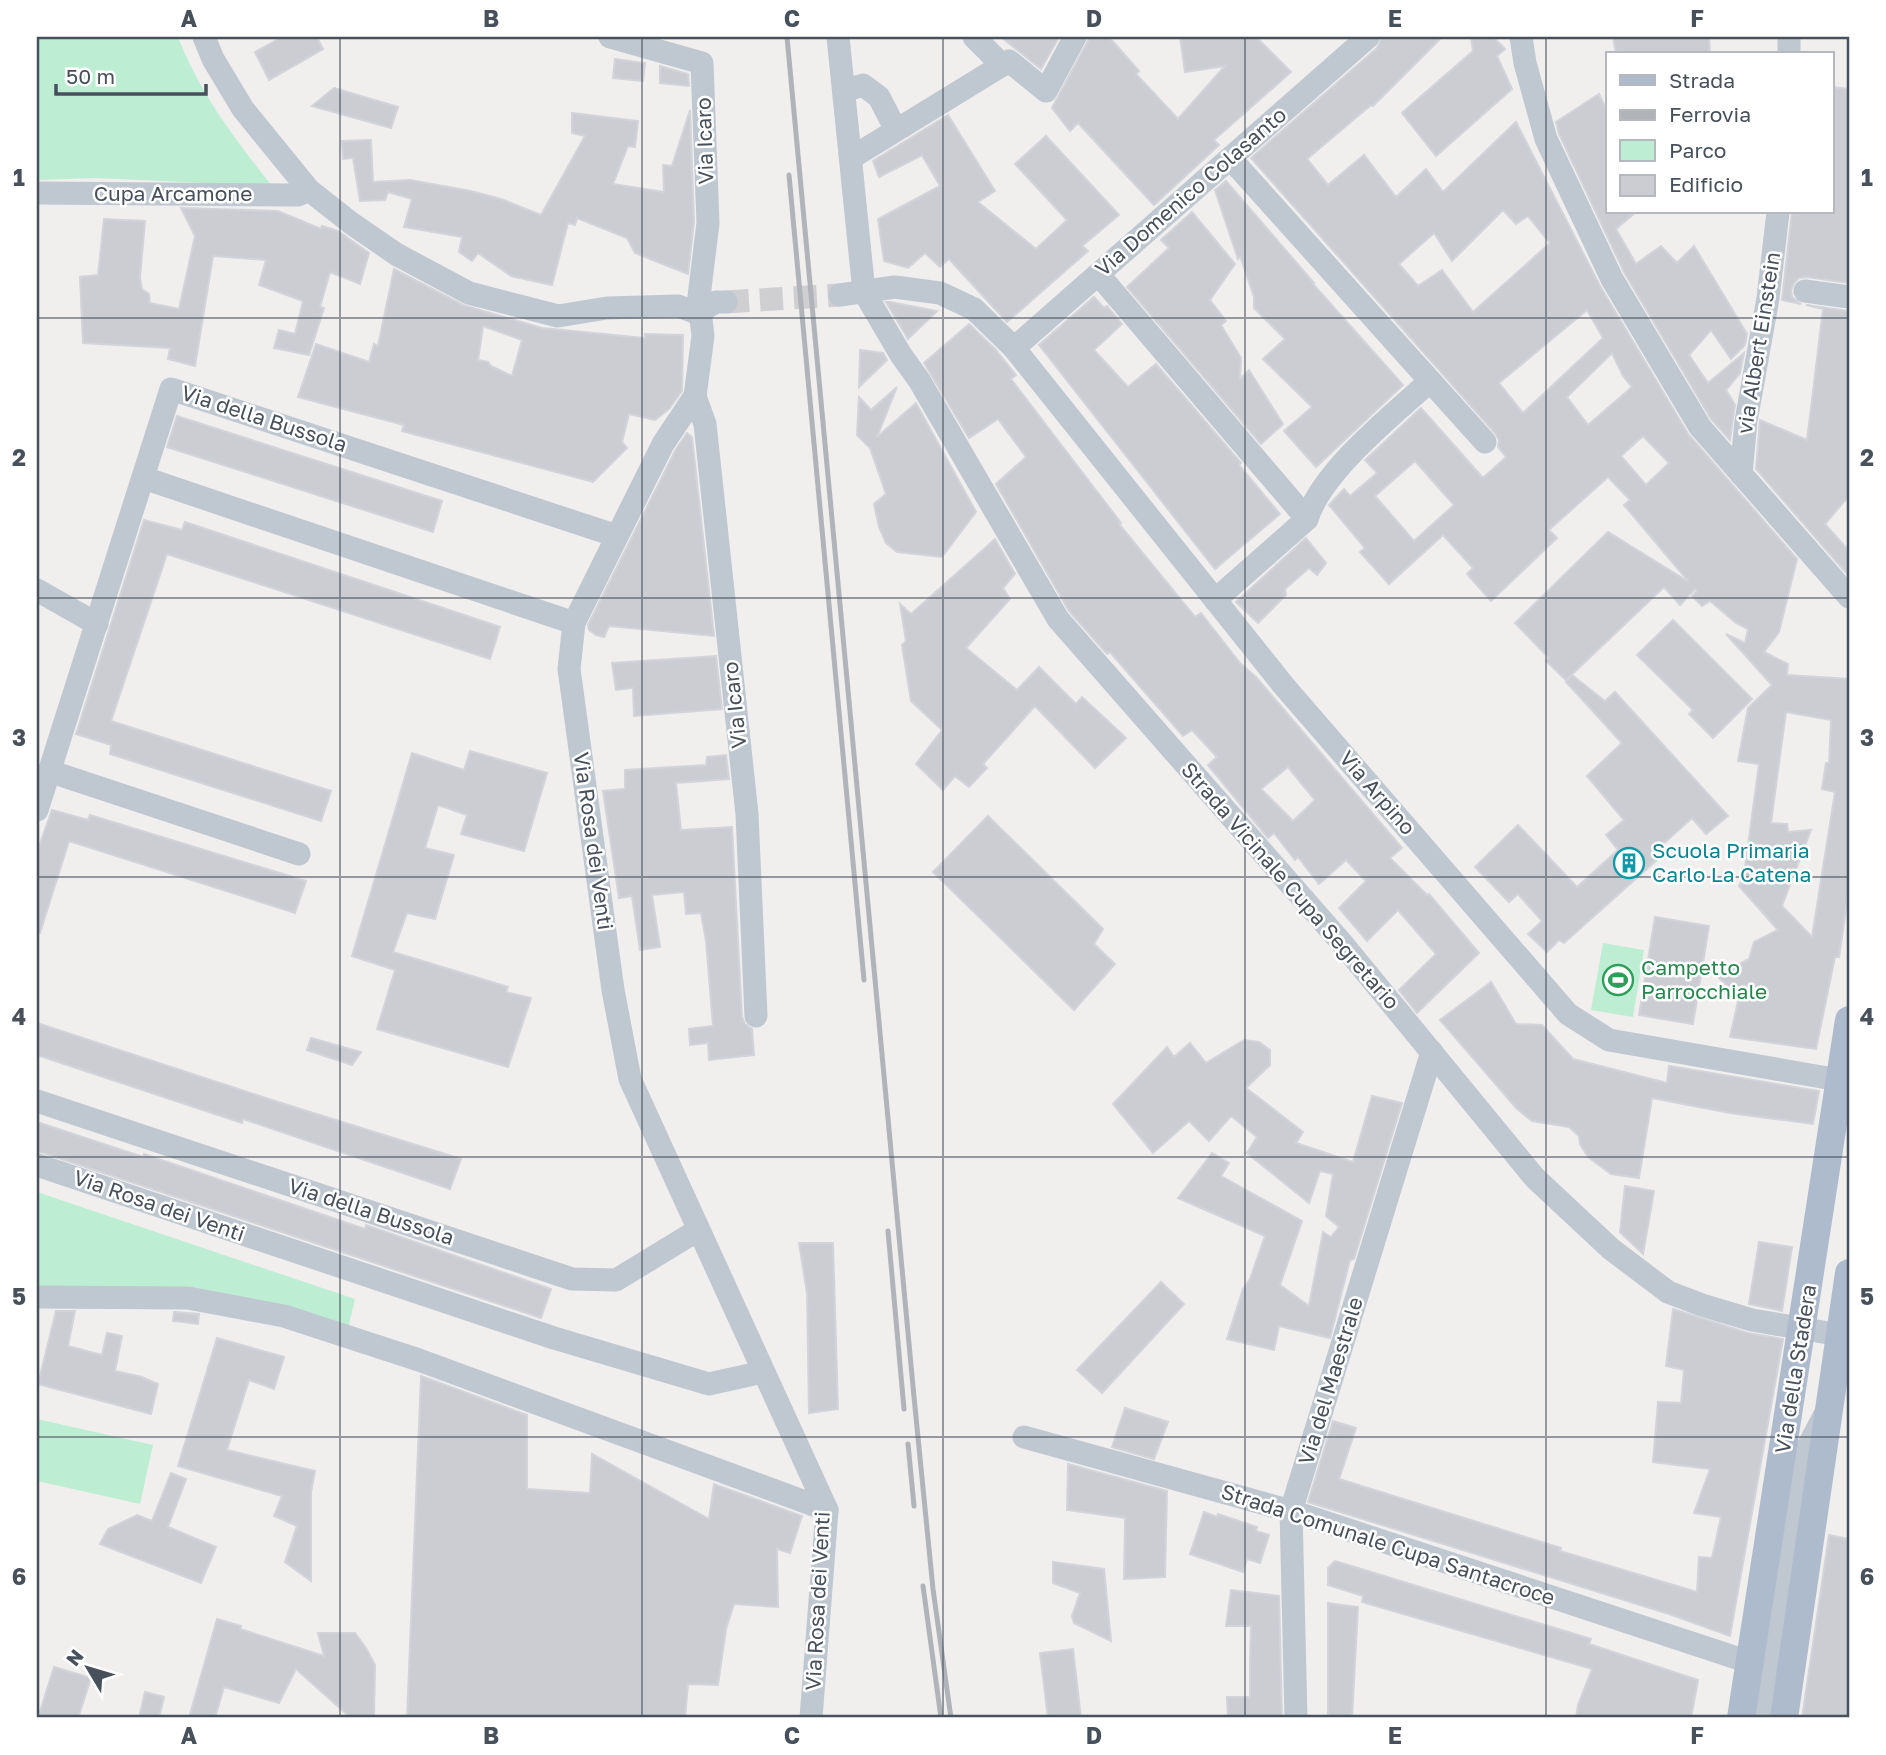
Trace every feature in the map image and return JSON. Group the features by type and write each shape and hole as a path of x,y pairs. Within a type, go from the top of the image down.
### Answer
{"main road":[{"name":"Via della Stadera","path":"1741,1718 1849,1020"},
{"name":"Via della Stadera","path":"1784,1718 1848,1291"}],"street":[{"path":"204,37 243,109 309,190 396,254 469,293 558,316 607,308 678,306 697,313 716,302 726,302"},
{"name":"Via Icaro","path":"611,37 702,63 708,223 697,313"},
{"path":"838,37 864,292"},
{"path":"974,37 1002,65"},
{"path":"851,158 1009,61 1046,91 1075,37"},
{"name":"Via Domenico Colasanto","path":"1014,348 1368,37"},
{"path":"1521,37 1525,63 1546,138 1612,279 1700,427 1849,597"},
{"path":"844,91 863,85 879,96 896,130"},
{"path":"1230,158 1485,442"},
{"name":"Cupa Arcamone","path":"37,193 298,195 309,190"},
{"name":"via Albert Einstein","path":"1741,474 1746,421 1768,298 1778,214"},
{"path":"1098,274 1307,519"},
{"name":"Via Arpino","path":"840,295 895,287 940,293 974,309 1014,348 1283,686 1568,1014 1609,1040 1839,1080"},
{"path":"1805,291 1849,297"},
{"name":"Strada Vicinale Cupa Segretario","path":"864,292 919,380 1058,619 1341,942 1535,1178 1611,1249 1668,1292 1752,1320 1840,1335"},
{"name":"Via Rosa dei Venti","path":"697,313 704,336 695,396 663,444 574,623 569,669 613,990 630,1079 827,1510 811,1718"},
{"path":"1215,600 1307,519 1313,500 1363,442 1430,381"},
{"name":"Via della Bussola","path":"37,810 171,389 617,536"},
{"name":"Via Icaro","path":"695,396 705,424 747,814 756,1016"},
{"path":"144,478 574,623"},
{"path":"37,590 97,624"},
{"path":"49,771 299,854"},
{"name":"Via del Maestrale","path":"1296,1718 1291,1511 1432,1052"},
{"name":"Via della Bussola","path":"37,1101 572,1279 616,1280 698,1230"},
{"name":"Via Rosa dei Venti","path":"37,1165 554,1339 709,1384 763,1372"},
{"path":"37,1297 188,1298 284,1316 419,1360 827,1510"},
{"path":"1792,1397 1805,1452"},
{"path":"1764,1718 1805,1452 1829,1407"},
{"name":"Strada Comunale Cupa Santacroce","path":"1024,1437 1291,1511 1749,1662"}],"green space":[{"path":"37,37 178,37 208,97 272,186 96,178 37,180"},
{"name":"Campetto Parrocchiale","path":"1603,943 1644,950 1633,1017 1591,1010"},
{"path":"37,1192 355,1299 348,1329 37,1286"},
{"path":"37,1419 153,1445 140,1504 37,1481"}],"building":[{"path":"282,37 317,37 323,49 269,80 255,52"},
{"path":"1001,37 1059,37 1041,69"},
{"path":"1090,37 1109,37 1139,71 1136,74 1178,119 1225,66 1185,72 1180,37 1256,37 1291,72 1214,140 1219,145 1154,205 1078,123 1070,131 1052,108"},
{"path":"1382,37 1442,37 1373,106 1307,159 1328,185 1364,155 1396,197 1426,169 1443,192 1516,122 1600,286 1688,434 1797,559 1779,632 1764,652 1788,664 1787,675 1849,679 1849,889 1839,957 1835,957 1816,1049 1730,1037 1739,997 1717,976 1749,959 1754,942 1778,930 1739,886 1744,875 1759,764 1738,761 1748,708 1772,685 1726,634 1745,643 1748,629 1736,623 1710,601 1702,606 1692,596 1697,591 1695,589 1680,605 1664,587 1566,680 1546,661 1549,658 1515,623 1608,532 1689,582 1624,505 1630,500 1608,477 1549,530 1557,538 1491,601 1467,574 1473,568 1443,535 1389,584 1360,552 1365,548 1329,505 1344,489 1350,496 1377,473 1365,460 1421,408 1483,478 1506,457 1498,447 1499,440 1495,433 1251,158 1377,48","holes":["1503,210 1516,224 1528,216 1550,243 1473,312 1442,270 1418,286 1399,264 1434,233 1452,261","1587,310 1603,338 1523,413 1499,383","1612,353 1623,376 1632,387 1588,425 1567,397","1643,436 1669,463 1646,485 1621,456","1415,461 1454,505 1414,541 1375,496","1786,712 1831,720 1829,763 1826,763 1822,789 1835,792 1812,937 1782,906 1811,830 1788,832 1787,824 1771,823"]},
{"path":"1471,37 1493,37 1505,49 1497,56 1512,89 1436,156 1402,113 1473,51"},
{"path":"1613,37 1709,37 1710,52 1616,52"},
{"path":"615,59 645,63 643,81 613,78"},
{"path":"660,66 688,74 689,86 660,83"},
{"path":"1834,87 1849,89 1849,283 1799,278 1791,290 1792,297 1801,304 1782,300 1792,214 1834,214"},
{"path":"334,88 398,107 391,128 312,106"},
{"path":"1599,94 1606,109 1606,214 1634,214 1616,229 1636,264 1661,246 1677,263 1694,246 1747,334 1745,345 1731,359 1711,330 1689,355 1708,383 1744,353 1740,373 1726,390 1735,405 1730,440 1711,419 1624,272 1559,134 1556,122"},
{"path":"690,110 694,222 688,274 635,253 627,238 577,218 575,225 568,223 552,285 511,276 478,253 472,261 459,252 462,237 404,227 412,199 388,192 385,200 360,201 353,158 343,159 342,141 371,140 373,182 410,180 471,191 501,199 541,215 585,136 572,133 572,113 638,121 635,147 628,146 613,184 664,192 663,165 672,166"},
{"path":"948,115 995,191 978,202 1036,249 1067,220 1015,164 1046,136 1119,215 1082,246 1088,251 1007,322 949,259 940,267 925,253 908,268 884,261 878,219 940,186 922,155 879,177 873,161"},
{"path":"1226,181 1403,385 1316,467 1284,431 1312,407 1263,359 1285,339 1254,308 1254,297 1215,190"},
{"path":"181,208 278,211 321,229 322,226 338,231 369,253 360,284 330,272 320,307 324,308 309,355 274,348 279,330 295,334 303,301 259,285 266,260 213,256 195,366 168,359 170,348 83,343 80,277 98,275 104,219 145,221 140,278 142,289 149,294 150,303 179,309 195,236"},
{"path":"1192,212 1235,264 1210,300 1226,321 1221,325 1241,358 1240,379 1249,370 1283,424 1261,444 1127,287 1169,248 1161,240"},
{"path":"394,269 463,305 542,328 645,338 645,334 683,335 682,391 669,409 655,420 629,414 622,442 627,448 593,482 402,431 404,425 298,397 316,344 369,362 374,344 378,346","holes":["483,326 522,340 512,376 488,362 478,360"]},
{"path":"1094,297 1104,308 1107,306 1122,324 1094,350 1128,387 1156,364 1241,463 1239,465 1280,514 1215,569 1039,345"},
{"path":"886,302 890,302 937,311 908,339"},
{"path":"1806,305 1849,311 1849,496 1825,524 1849,551 1849,576 1756,469 1760,420 1807,440 1823,309"},
{"path":"969,324 995,349 1016,375 1011,379 1121,523 1119,524 1195,617 1201,613 1240,663 1256,677 1402,848 1390,858 1429,894 1479,953 1417,1013 1399,990 1436,954 1398,910 1367,941 1339,908 1366,881 1346,860 1319,884 1298,857 1295,860 1274,833 1268,838 1208,765 1217,757 1192,730 1183,736 1110,652 1107,654 1069,611 996,484 1026,457 998,419 969,438 924,363","holes":["1288,767 1315,800 1293,821 1261,789"]},
{"path":"860,350 883,353 887,360 859,387"},
{"path":"897,387 877,437 916,403 976,512 942,557 897,552 886,543 879,527 874,504 886,494 870,448 857,435 859,397 871,410"},
{"path":"177,416 442,501 433,532 167,447"},
{"path":"687,433 692,437 714,636 609,626 604,637 596,635 589,630 588,625 675,451"},
{"path":"144,520 182,530 185,522 500,627 490,659 167,554 111,721 331,791 321,821 110,754 111,745 76,734"},
{"path":"1306,538 1326,563 1317,575 1309,568 1285,589 1286,595 1258,623 1236,602"},
{"path":"995,539 1015,574 1003,588 1010,599 966,648 1017,690 1039,667 1076,704 1082,697 1126,738 1095,768 1035,706 983,764 987,768 969,787 955,776 943,790 916,764 942,730 911,701 902,645 906,641 900,604 911,614"},
{"path":"1673,620 1752,699 1713,738 1689,714 1693,710 1637,655"},
{"path":"716,656 722,709 634,716 633,688 616,690 612,663"},
{"path":"1572,675 1605,701 1615,692 1728,816 1706,834 1692,818 1662,845 1668,850 1564,943 1559,940 1547,952 1528,934 1542,921 1518,894 1509,902 1475,867 1518,825 1577,887 1618,850 1606,835 1624,820 1587,776 1622,743 1566,682"},
{"path":"470,751 547,773 524,851 461,834 467,815 438,805 425,848 454,855 435,919 407,913 393,952 508,987 506,992 531,998 508,1067 377,1029 395,970 352,956 412,753 464,770"},
{"path":"726,755 729,779 676,783 681,830 732,827 742,1017 745,1024 752,1029 754,1055 709,1060 708,1043 690,1045 689,1029 713,1026 701,913 686,914 684,892 652,895 660,947 640,950 632,896 619,898 603,791 625,789 625,770 706,765 707,757"},
{"path":"52,810 88,820 90,815 306,881 295,913 69,841 40,933 37,932 37,852"},
{"path":"988,816 1103,929 1094,944 1115,964 1074,1010 933,872"},
{"path":"1655,917 1709,926 1693,1024 1639,1015"},
{"path":"1491,982 1516,1024 1542,1025 1573,1059 1667,1083 1669,1066 1819,1091 1813,1124 1730,1113 1652,1098 1639,1178 1611,1174 1588,1157 1580,1144 1579,1136 1569,1127 1532,1121 1517,1109 1440,1020"},
{"path":"37,1023 461,1159 450,1189 243,1119 242,1123 37,1055"},
{"path":"311,1038 361,1052 352,1065 307,1050"},
{"path":"1244,1040 1259,1042 1270,1050 1270,1065 1246,1088 1303,1132 1296,1143 1353,1162 1372,1096 1402,1103 1354,1259 1350,1260 1330,1338 1279,1326 1274,1350 1227,1339 1243,1289 1250,1279 1265,1236 1178,1198 1212,1153 1229,1163 1221,1176 1302,1221 1280,1285 1309,1306 1323,1232 1331,1237 1339,1227 1326,1216 1333,1174 1320,1171 1309,1203 1247,1153 1257,1137 1231,1116 1209,1141 1189,1121 1153,1153 1113,1104 1167,1047 1174,1057 1190,1043 1206,1063"},
{"path":"37,1122 143,1157 144,1154 365,1229 366,1225 551,1289 541,1318 37,1151"},
{"path":"1625,1186 1654,1191 1643,1254 1620,1232"},
{"path":"1759,1242 1792,1247 1782,1311 1749,1304"},
{"path":"799,1243 833,1243 838,1409 809,1413 807,1293"},
{"path":"1161,1282 1184,1304 1102,1393 1077,1370"},
{"path":"1673,1309 1748,1333 1783,1339 1730,1636 1669,1614 1308,1502 1333,1421 1356,1428 1339,1479 1561,1548 1560,1551 1697,1592 1699,1557 1712,1558 1721,1517 1694,1513 1710,1469 1653,1462 1658,1402 1681,1403 1684,1370 1666,1366"},
{"path":"56,1311 75,1311 68,1346 102,1355 107,1333 122,1336 115,1371 158,1384 151,1414 38,1384"},
{"path":"174,1312 199,1314 198,1324 173,1321"},
{"path":"217,1338 284,1357 274,1389 249,1380 227,1450 315,1471 311,1492 311,1581 285,1562 297,1526 274,1516 282,1496 178,1466"},
{"path":"421,1376 527,1415 527,1489 590,1493 592,1454 709,1519 714,1484 802,1516 790,1553 777,1549 778,1607 734,1604 726,1629 718,1685 688,1684 685,1718 407,1718"},
{"path":"1125,1408 1168,1422 1154,1459 1112,1447"},
{"path":"1068,1464 1167,1491 1165,1577 1124,1579 1125,1518 1067,1510"},
{"path":"171,1473 186,1479 168,1527 216,1547 201,1583 100,1544 108,1529 137,1515 152,1521"},
{"path":"1204,1512 1257,1527 1256,1531 1269,1535 1260,1563 1247,1559 1243,1572 1190,1554"},
{"path":"1829,1535 1849,1539 1849,1718 1802,1718"},
{"path":"1335,1561 1591,1639 1589,1644 1698,1680 1691,1718 1576,1718 1578,1705 1592,1669 1362,1602 1363,1596 1328,1585 1328,1568"},
{"path":"1053,1562 1104,1569 1111,1641 1074,1623 1072,1616 1080,1593 1053,1583"},
{"path":"1231,1590 1279,1596 1282,1718 1228,1718 1227,1697 1250,1697 1251,1626 1226,1626"},
{"path":"1328,1603 1358,1607 1352,1718 1328,1718"},
{"path":"217,1619 324,1656 318,1633 355,1633 375,1665 374,1718 351,1718 296,1669 279,1703 224,1687 215,1718 189,1718"},
{"path":"1073,1649 1081,1718 1048,1718 1040,1653"},
{"path":"54,1667 91,1678 78,1718 38,1718"},
{"path":"145,1692 164,1697 159,1718 139,1718"}],"tunnel":[{"path":"726,302 840,295"}],"railway":[{"path":"787,37 914,1397 933,1589 951,1718"},
{"path":"789,175 864,980"},
{"path":"888,1231 904,1409"},
{"path":"908,1444 914,1506"},
{"path":"923,1586 941,1718"}],"place":[{"name":"Scuola Primaria Carlo La Catena","path":"1629,863"},
{"name":"Campetto Parrocchiale","path":"1618,980"}]}
